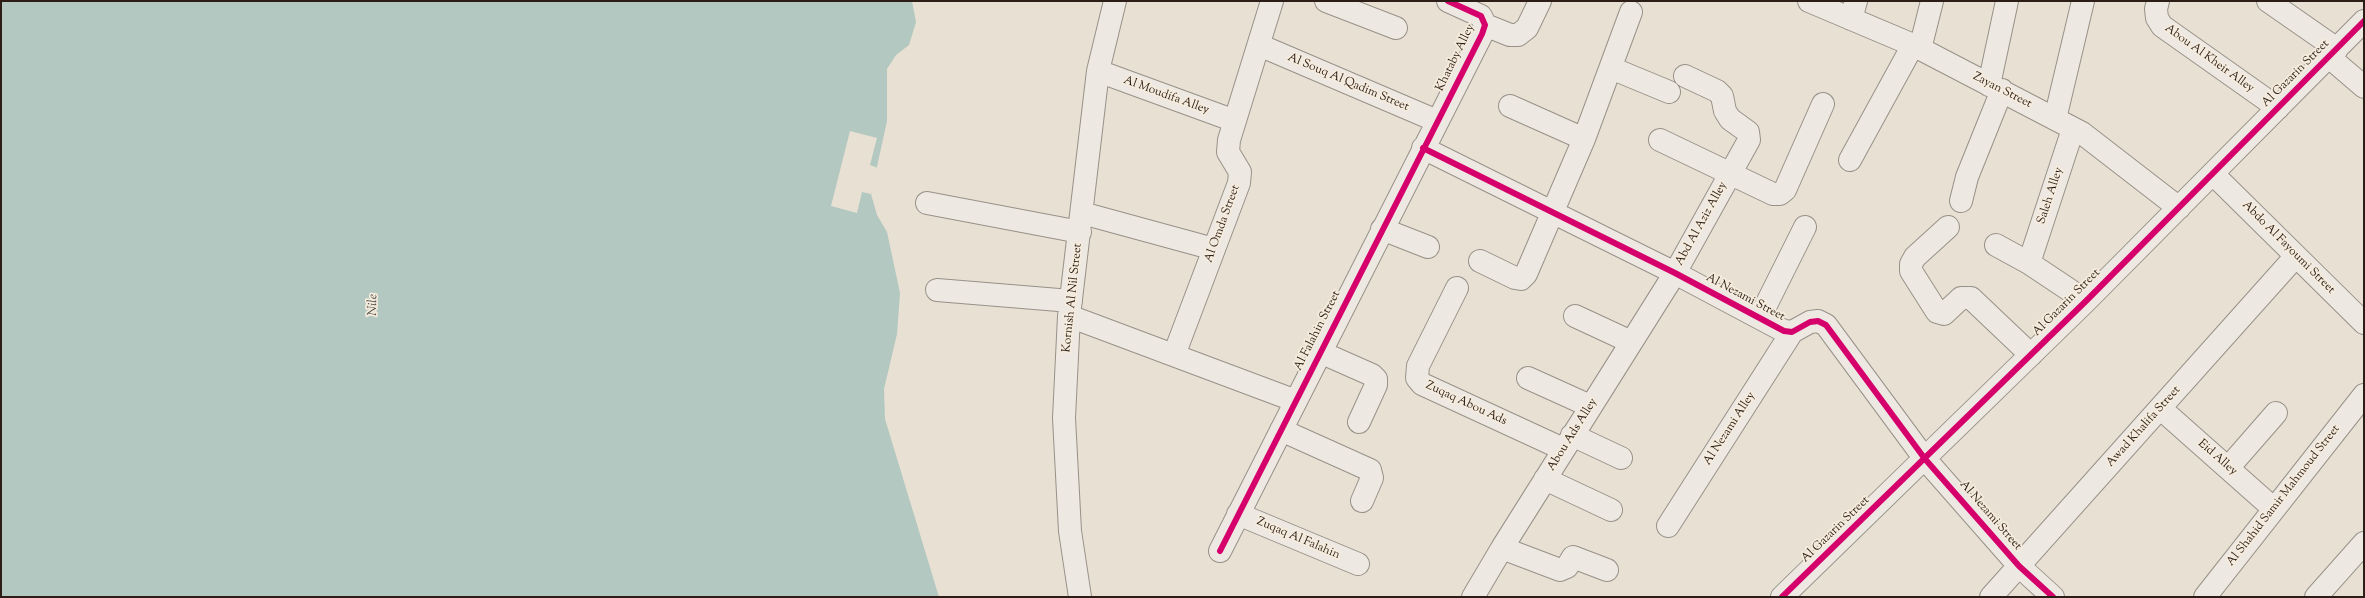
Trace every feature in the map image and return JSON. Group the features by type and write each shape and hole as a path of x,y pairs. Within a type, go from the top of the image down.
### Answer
{"street":[{"name":"Kornish Al Nil Street","path":"1080,597 1070,531 1064,418 1070,308 1098,71 1115,1"},
{"name":"Al Omda Street","path":"1174,355 1239,183 1240,172 1228,152 1229,140 1272,1"},
{"path":"1326,1 1396,28"},
{"name":"Khataby Alley","path":"1448,1 1481,16 1485,25 1510,35 1518,35 1527,28 1540,1"},
{"name":"Zayan Street","path":"1809,1 1853,10 1917,47 2082,133 2179,208"},
{"path":"1850,160 1917,47 1932,1"},
{"path":"1961,201 1995,87 2006,1"},
{"name":"Saleh Alley","path":"2029,263 2064,124 2083,1"},
{"name":"Abou Al Kheir Alley","path":"2158,1 2157,18 2162,26 2278,108"},
{"path":"2268,1 2333,53 2364,87"},
{"path":"1480,261 1521,279 1526,274 1584,140 1631,12"},
{"name":"Al Gazarin Street","path":"1782,597 2086,301 2364,21"},
{"name":"Khataby Alley","path":"1437,121 1485,25"},
{"name":"Al Souq Al Qadim Street","path":"1258,45 1437,121"},
{"path":"1611,68 1668,92"},
{"name":"Al Moudifa Alley","path":"1098,71 1235,121"},
{"name":"Abd Al Aziz Alley","path":"1675,273 1749,140 1748,132 1730,119 1725,111 1722,96 1718,91 1685,76"},
{"name":"Abd Al Aziz Alley","path":"1660,140 1773,194 1780,194 1785,190 1823,104"},
{"path":"1510,106 1584,140"},
{"name":"Al Falahin Street","path":"1220,551 1437,121"},
{"name":"Al Nezami Street","path":"1424,148 1675,273 1784,331 1792,332 1810,322 1818,321 1826,325 1925,459 2019,566 2053,597"},
{"name":"Abdo Al Fayoumi Street","path":"2213,174 2364,323"},
{"path":"927,203 1081,222 1214,248"},
{"path":"1760,317 1805,227"},
{"path":"1948,227 1915,257 1911,271 1937,312 1944,314 1962,298 1971,298 2031,355"},
{"path":"1382,229 1428,247"},
{"path":"1996,245 2029,263 2086,301"},
{"name":"Awad Khalifa Street","path":"1991,597 2296,256"},
{"name":"Abou Ads Alley","path":"1473,597 1590,406 1675,273"},
{"name":"Zuqaq Abou Ads","path":"1457,288 1418,366 1417,378 1422,384 1568,442 1621,458"},
{"path":"937,290 1070,308 1174,355 1296,400"},
{"path":"1575,316 1631,342"},
{"name":"Al Nezami Alley","path":"1668,526 1792,332"},
{"path":"1320,352 1372,375 1376,379 1376,385 1359,422"},
{"path":"1528,378 1590,406"},
{"name":"Al Shahid Samir Mahmoud Street","path":"2208,596 2274,509 2364,395"},
{"name":"Eid Alley","path":"2160,408 2274,509"},
{"path":"2228,468 2276,413"},
{"path":"1281,430 1370,470 1372,478 1362,501"},
{"path":"1545,479 1611,510"},
{"name":"Zuqaq Al Falahin","path":"1238,514 1358,564"},
{"path":"2316,597 2364,543"},
{"path":"1502,548 1560,570 1567,568 1573,557 1607,570"}],"water":[{"name":"Nile","path":"1,1 912,1 916,22 909,45 896,55 887,69 887,121 871,194 877,215 887,232 900,293 897,334 884,389 885,419 939,597 1,597"}],"pier":[{"path":"850,131 877,138 870,165 878,168 871,194 862,192 857,213 831,206"}],"cycle path":[{"path":"1220,551 1482,34 1485,25 1481,16 1448,1"},
{"path":"1782,597 2086,301 2364,21"},
{"path":"1423,148 1675,273 1784,331 1792,332 1810,322 1818,321 1826,325 1925,459 2019,566 2053,597"}]}
